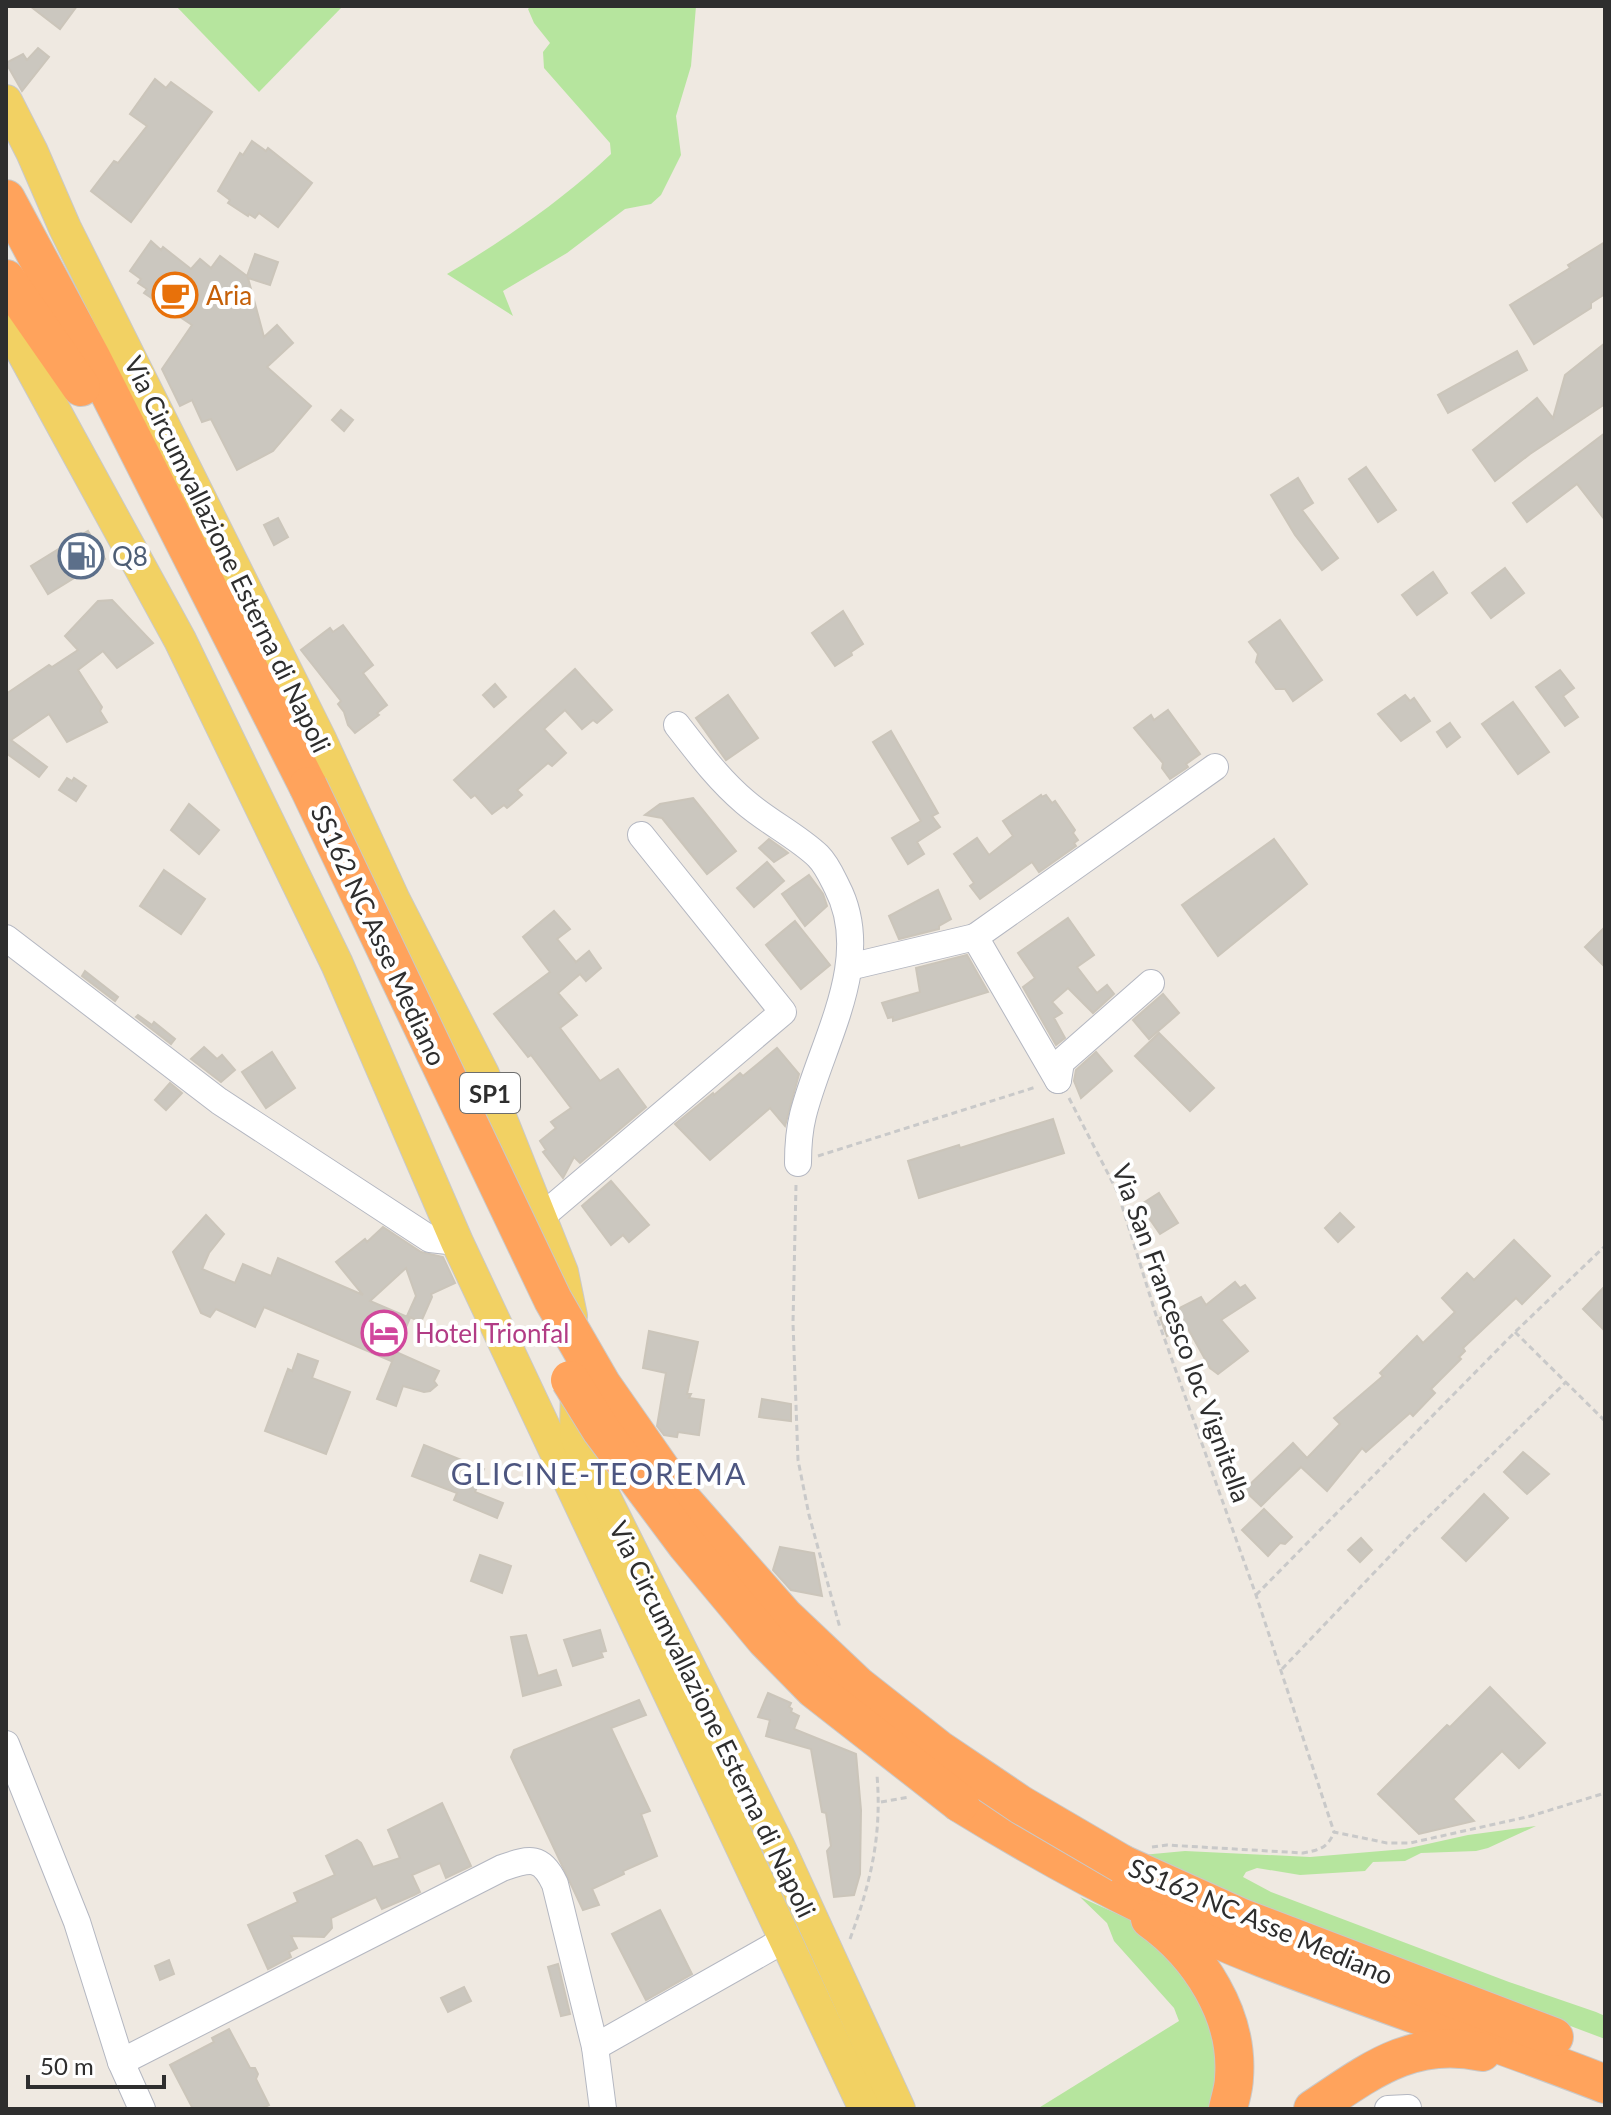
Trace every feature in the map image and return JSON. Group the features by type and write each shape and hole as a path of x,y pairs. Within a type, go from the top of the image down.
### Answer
{"highway":[{"name":"SS162 NC Asse Mediano","path":"6,199 92,359 298,790 553,1300 602,1385 683,1501 784,1616 858,1686 938,1749 1021,1805 1114,1875 1260,1957 1605,2084"},
{"name":"SS162 NC Asse Mediano","path":"6,244 298,790 546,1339 601,1430 686,1544 766,1640 814,1689 960,1803 1039,1851 1242,1918 1605,2057"},
{"path":"6,279 81,387"},
{"path":"1114,1875 1202,1968 1229,2024 1235,2077 1228,2109"},
{"path":"1313,2109 1400,2056 1432,2048 1470,2049 1565,2068"}],"main road":[{"name":"Via Circumvallazione Esterna di Napoli","path":"6,101 65,228 320,739 394,900 483,1074 562,1272 573,1324 578,1368 576,1435 583,1454 721,1729 899,2109"},
{"name":"Via Circumvallazione Esterna di Napoli","path":"6,322 187,654 337,964 457,1242 865,2109"}],"street":[{"path":"677,725 722,781 746,803 819,857 850,919 852,941 849,967 803,1114 798,1163"},
{"path":"849,967 975,937 1215,767"},
{"path":"540,1218 783,1012 641,835"},
{"path":"975,937 1058,1080"},
{"path":"6,938 219,1101 430,1239 457,1242"},
{"path":"1058,1080 1061,1062 1151,983"},
{"path":"6,1744 77,1922 121,2062 142,2109"},
{"path":"121,2062 502,1868 526,1860 536,1861 548,1868 555,1884 595,2047 603,2109"},
{"path":"595,2047 784,1940"},
{"path":"1388,2109 1408,2108"}],"path":[{"path":"842,1636 809,1515 798,1460 793,1229 798,1163 1058,1080"},
{"name":"Via San Francesco loc Vignitella","path":"1058,1080 1118,1193 1156,1315 1256,1595 1334,1832 1387,1843 1410,1843 1531,1816 1605,1793"},
{"path":"1256,1595 1515,1332 1605,1246"},
{"path":"1515,1332 1605,1421"},
{"path":"1281,1670 1413,1532 1566,1382"},
{"path":"834,1965 848,1945 869,1888 878,1830 877,1770"}],"green space":[{"path":"176,6 343,6 259,92"},
{"path":"531,6 696,6 691,66 676,116 681,155 661,195 651,204 625,209 567,253 503,291 513,316 447,274 532,218 611,154 610,143 544,68 543,52 550,43 534,23 528,9"},
{"path":"1536,1826 1488,1848 1421,1853 1405,1861 1373,1862 1365,1871 1300,1875 1257,1868 1246,1872 1243,1877 1271,1892 1605,2016 1605,2039 1224,1896 1142,1855 1185,1851 1310,1857 1405,1849 1468,1835"},
{"path":"1080,1897 1142,1925 1176,1957 1214,2029 1216,2088 1212,2109 1037,2109 1179,2021 1174,2008 1114,1941 1107,1923"}],"building":[{"path":"30,6 77,6 60,29"},
{"path":"38,48 49,57 22,91 6,63 23,54 27,60"},
{"path":"155,79 166,88 171,82 212,112 131,222 91,191 147,126 130,114"},
{"path":"252,141 266,151 268,148 312,183 278,227 259,213 255,218 248,216 228,203 230,200 218,191 240,153 243,155"},
{"path":"151,241 191,269 200,259 211,268 220,256 247,276 255,254 278,262 270,285 248,278 264,337 277,325 293,343 267,367 311,406 273,451 237,470 211,419 202,422 192,400 180,406 162,369 192,325 144,293 147,289 138,283 141,279 130,271"},
{"path":"1605,242 1605,294 1591,303 1591,308 1534,344 1510,305"},
{"path":"1605,343 1605,404 1495,481 1473,450 1537,398 1553,418 1565,375"},
{"path":"1517,351 1527,370 1448,413 1438,395"},
{"path":"341,410 353,420 344,431 332,420"},
{"path":"1605,433 1605,520 1577,484 1527,522 1513,503"},
{"path":"1366,467 1396,510 1378,522 1349,479"},
{"path":"1298,478 1313,503 1302,510 1338,558 1322,570 1295,535 1271,495"},
{"path":"278,518 288,537 274,545 264,525"},
{"path":"88,531 105,559 48,594 31,566"},
{"path":"1505,568 1524,593 1491,618 1472,593"},
{"path":"1433,572 1447,593 1417,615 1402,595"},
{"path":"112,600 153,643 117,668 103,651 78,670 102,707 100,711 107,722 67,742 49,714 11,740 47,767 39,777 6,753 6,694 78,650 65,636 98,601"},
{"path":"843,611 863,644 835,666 812,633"},
{"path":"1280,620 1322,680 1293,701 1285,689 1276,689 1256,662 1258,654 1249,642"},
{"path":"343,625 373,665 363,673 387,705 355,733 338,704 341,701 301,650 330,628 333,632"},
{"path":"575,669 612,710 597,723 593,720 582,729 565,710 544,729 566,753 552,766 548,763 517,790 522,795 507,808 504,805 492,814 475,795 471,798 454,780"},
{"path":"1560,670 1574,688 1563,696 1578,717 1565,726 1536,687"},
{"path":"495,684 506,697 494,707 483,695"},
{"path":"728,695 758,738 726,760 696,718"},
{"path":"1405,695 1410,701 1414,698 1430,721 1401,741 1378,714"},
{"path":"1513,702 1549,752 1518,774 1482,724"},
{"path":"1168,710 1200,754 1170,779 1162,768 1163,763 1134,728 1151,715 1154,720"},
{"path":"1450,723 1460,737 1447,747 1437,732"},
{"path":"891,731 938,813 932,816 940,827 917,842 924,854 908,864 892,838 921,821 873,742"},
{"path":"67,778 72,781 74,778 86,786 76,801 59,790"},
{"path":"1041,795 1046,795 1052,803 1055,801 1075,830 1076,846 1039,872 1032,862 980,899 970,886 974,883 954,854 977,838 989,855 1013,836 1003,821"},
{"path":"693,798 736,851 707,874 662,818 645,815 660,804"},
{"path":"189,804 219,830 199,854 171,830"},
{"path":"769,839 788,853 774,862 759,848"},
{"path":"1274,839 1307,884 1218,956 1182,905"},
{"path":"767,862 784,881 754,907 737,888"},
{"path":"164,870 205,899 181,934 140,906"},
{"path":"809,875 823,894 827,906 805,926 782,894"},
{"path":"938,890 951,919 939,929 899,939 889,916"},
{"path":"554,911 570,929 557,939 576,962 589,951 601,968 586,981 580,974 558,993 577,1015 560,1028 600,1081 618,1069 646,1107 580,1163 574,1157 563,1178 543,1152 546,1150 540,1141 556,1128 551,1122 571,1108 531,1055 528,1057 494,1014 550,972 523,937"},
{"path":"1068,918 1094,955 1077,967 1097,993 1107,985 1114,994 1093,1013 1068,988 1052,1002 1062,1013 1054,1018 1065,1038 1056,1045 1023,987 1035,978 1018,953"},
{"path":"795,921 830,965 801,989 766,945"},
{"path":"1605,927 1605,967 1585,947"},
{"path":"967,955 988,992 893,1021 893,1017 888,1018 882,1003 920,992 916,968"},
{"path":"85,971 118,997 115,1001 82,976"},
{"path":"1163,994 1179,1013 1149,1039 1133,1020"},
{"path":"138,1015 152,1025 154,1022 175,1039 171,1044 136,1017"},
{"path":"1159,1033 1214,1088 1190,1111 1135,1056"},
{"path":"204,1047 217,1059 222,1055 235,1070 221,1082 191,1059"},
{"path":"777,1048 799,1074 785,1126 770,1108 710,1160 675,1124"},
{"path":"272,1052 295,1088 266,1108 242,1072"},
{"path":"1096,1052 1112,1071 1081,1098 1074,1081 1076,1070"},
{"path":"170,1083 182,1093 166,1110 155,1100"},
{"path":"1053,1119 1064,1153 919,1198 908,1161"},
{"path":"611,1181 649,1225 629,1242 623,1235 611,1245 582,1206"},
{"path":"1159,1193 1178,1223 1160,1234 1140,1205"},
{"path":"1340,1213 1354,1227 1338,1242 1325,1228"},
{"path":"206,1215 224,1234 209,1253 202,1269 235,1283 243,1264 271,1276 278,1258 363,1295 336,1262 365,1239 367,1242 383,1227 421,1252 443,1257 455,1283 431,1294 421,1322 407,1316 416,1296 406,1268 370,1301 410,1318 391,1361 264,1307 255,1327 216,1309 210,1317 201,1313 173,1252"},
{"path":"1514,1240 1550,1276 1522,1304 1516,1298 1463,1348 1465,1351 1459,1357 1461,1359 1431,1389 1435,1393 1413,1416 1410,1413 1366,1452 1362,1448 1327,1491 1301,1467 1261,1506 1244,1490 1293,1443 1307,1458 1340,1424 1334,1418 1383,1376 1380,1373 1417,1336 1423,1343 1455,1312 1442,1298 1467,1273 1474,1280"},
{"path":"1235,1282 1240,1288 1245,1285 1255,1298 1221,1320 1248,1351 1218,1374 1210,1368 1186,1325 1167,1336 1160,1318 1201,1297 1206,1305"},
{"path":"1605,1286 1605,1331 1583,1309"},
{"path":"649,1331 698,1342 687,1394 691,1394 689,1398 704,1400 699,1435 678,1432 677,1437 664,1435 657,1426 666,1373 643,1368"},
{"path":"396,1352 439,1371 434,1381 437,1385 430,1391 403,1386 396,1406 377,1399"},
{"path":"298,1354 318,1361 312,1378 350,1392 326,1454 265,1431 288,1369 292,1371"},
{"path":"762,1399 791,1404 791,1421 759,1417"},
{"path":"424,1445 484,1469 475,1492 503,1503 497,1518 454,1500 457,1493 412,1476"},
{"path":"1523,1452 1549,1474 1527,1494 1504,1472"},
{"path":"1484,1494 1508,1518 1466,1561 1442,1538"},
{"path":"1264,1509 1292,1537 1285,1544 1280,1543 1268,1556 1242,1530"},
{"path":"1361,1538 1372,1550 1360,1562 1348,1550"},
{"path":"780,1547 814,1553 822,1596 791,1590 773,1570"},
{"path":"480,1555 511,1566 502,1593 471,1581"},
{"path":"600,1630 606,1651 601,1652 603,1657 573,1666 564,1640"},
{"path":"526,1635 538,1676 556,1670 561,1685 523,1696 511,1637"},
{"path":"1490,1687 1545,1743 1519,1768 1502,1751 1453,1799 1474,1821 1419,1834 1378,1794"},
{"path":"768,1693 791,1703 791,1712 799,1716 794,1729 856,1754 861,1810 860,1874 854,1895 834,1897 827,1851 831,1846 826,1813 822,1812 811,1749 766,1736 770,1720 758,1717"},
{"path":"639,1700 646,1715 611,1728 650,1811 641,1814 657,1856 592,1889 599,1905 583,1910 511,1757 514,1750"},
{"path":"442,1803 471,1866 446,1878 440,1863 412,1875 420,1892 414,1895 382,1909 376,1897 331,1918 332,1928 324,1937 291,1936 297,1948 289,1952 291,1957 268,1969 248,1925 298,1902 294,1893 335,1875 326,1856 357,1840 373,1867 400,1858 388,1830"},
{"path":"660,1910 692,1974 646,2000 612,1934"},
{"path":"169,1960 174,1974 160,1980 155,1966"},
{"path":"558,1964 570,2014 561,2016 548,1967"},
{"path":"464,1987 471,2001 448,2012 441,1998"},
{"path":"229,2029 250,2068 255,2068 258,2074 256,2079 269,2105 261,2109 193,2109 170,2065 214,2042 212,2038"}],"place":[{"name":"Aria","path":"175,295"},
{"name":"Q8","path":"81,556"},
{"name":"Hotel Trionfal","path":"384,1333"}],"district":[{"name":"GLICINE-TEOREMA","path":"599,1473"}]}
